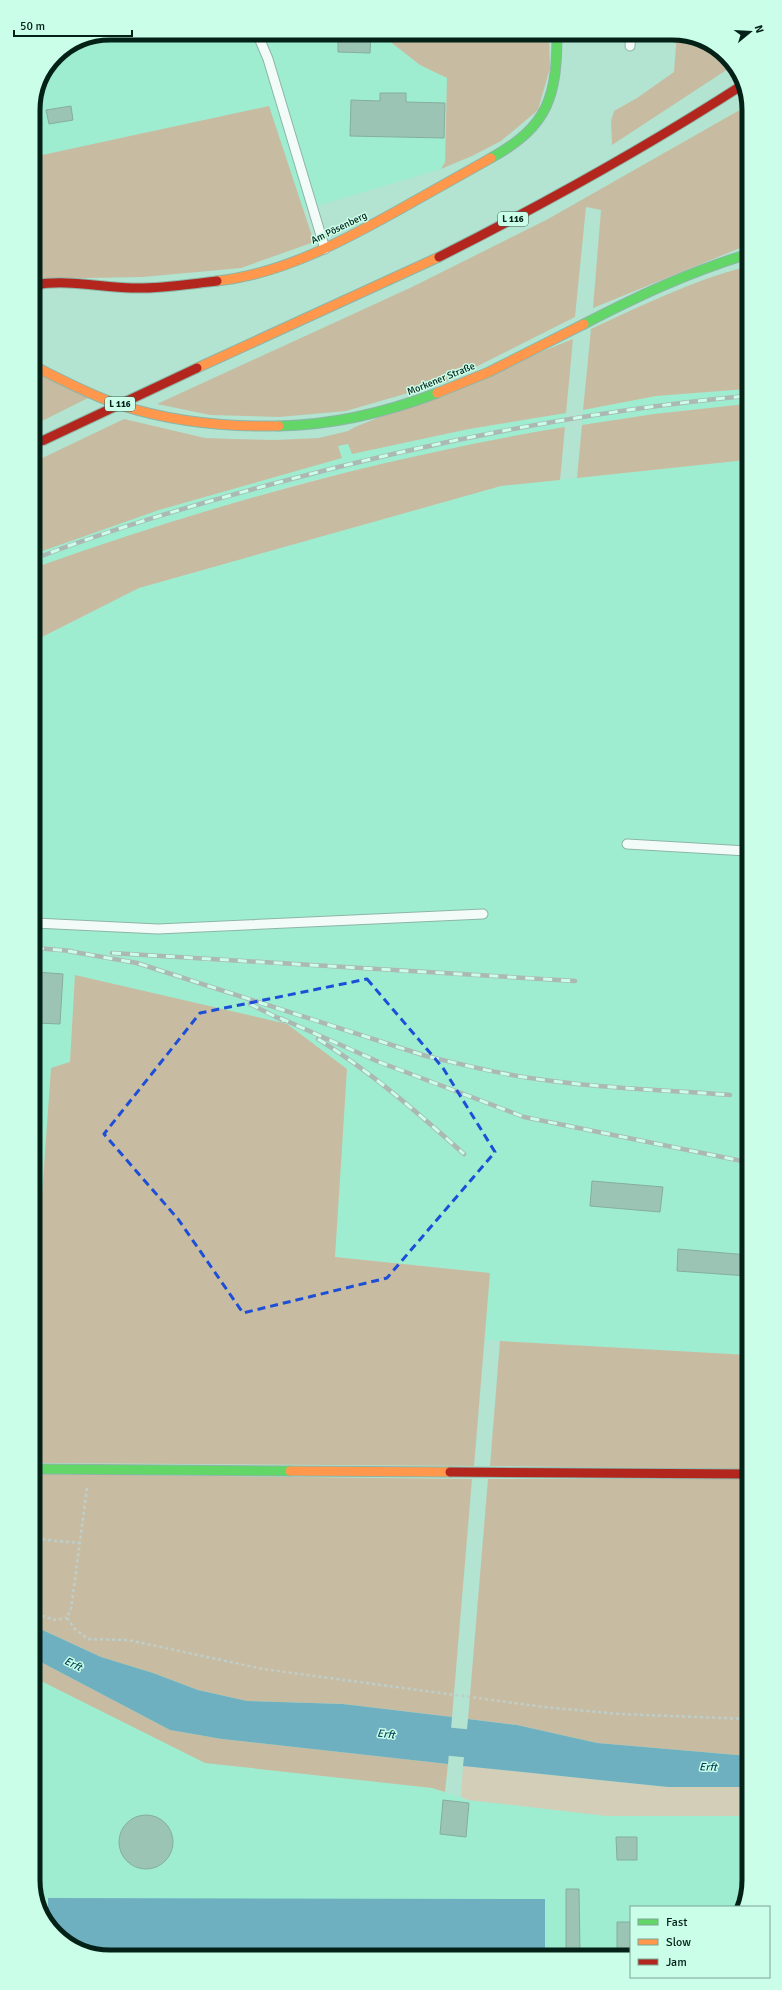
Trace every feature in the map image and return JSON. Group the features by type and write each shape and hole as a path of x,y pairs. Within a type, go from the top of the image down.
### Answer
{"street":[{"name":"Am Pösenberg","path":"40,284 55,282 132,288 205,283 263,272 325,249 365,230 509,148 523,136 537,121 556,82 557,40"},
{"name":"L 116","path":"40,442 421,265 499,227 633,154 738,88"},
{"name":"Morkener Straße","path":"40,369 122,406 189,421 243,427 308,425 362,417 408,404 460,385 668,283 709,266 742,256"},
{"path":"40,1469 742,1474"}],"lane":[{"path":"260,40 268,59 325,249"},
{"path":"630,40 630,46"},
{"path":"627,844 742,851"},
{"path":"40,923 168,928 483,914"}],"path":[{"path":"67,1618 71,1609 90,1469"},
{"path":"40,1539 80,1543"},
{"path":"40,1615 55,1620 67,1618"},
{"path":"67,1618 74,1629 88,1639 128,1640 263,1669 544,1707 619,1714 742,1719"}],"highlighted area":[{"path":"367,979 443,1068 495,1152 387,1278 243,1313 178,1219 104,1134 200,1013"}],"shaded area":[{"path":"106,40 388,40 420,65 447,78 445,162 441,169 303,210 269,107 40,156 40,106 45,83 52,71 64,57 75,49 92,42"},
{"path":"388,40 549,40 550,68 538,110 501,141 472,156 441,169 445,162 447,78 420,65"},
{"path":"676,40 685,41 703,47 715,55 728,69 612,145 611,121 614,111 637,98 674,72"},
{"path":"269,106 314,242 241,268 143,277 40,279 40,155"},
{"path":"742,109 742,247 593,308 601,210 586,207 575,317 446,382 346,411 279,417 210,415 157,404 412,287 548,219"},
{"path":"742,268 742,389 656,396 583,410 591,329 647,303 705,279"},
{"path":"573,339 566,413 469,429 352,454 348,444 338,446 342,458 159,510 40,552 40,459 124,419 205,438 275,440 319,438 348,431"},
{"path":"40,371 94,395 40,422"},
{"path":"742,389 742,404 654,414 582,425 583,410 656,396"},
{"path":"742,404 742,460 577,478 582,425 654,414"},
{"path":"566,413 565,427 342,473 293,485 166,523 40,566 40,552 159,510 342,458 338,446 348,443 352,454 469,429"},
{"path":"565,427 560,480 501,486 139,588 40,638 40,566 99,545 230,504 363,468 497,439"},
{"path":"742,460 742,1355 485,1340 490,1273 335,1257 347,1069 75,975 70,1062 40,1230 40,638 139,588 501,486"},
{"path":"75,975 287,1024 347,1069 335,1257 490,1273 474,1466 40,1463 40,1222 51,1068 70,1062"},
{"path":"500,1341 742,1355 742,1469 490,1466"},
{"path":"40,1474 472,1479 452,1717 343,1704 247,1701 198,1690 153,1673 101,1657 40,1629"},
{"path":"488,1479 742,1479 742,1755 597,1743 517,1725 468,1719"},
{"path":"40,1662 170,1730 222,1739 448,1764 445,1792 432,1788 205,1763 40,1680"},
{"path":"40,1680 205,1763 432,1788 468,1800 607,1816 742,1816 742,1880 741,1893 737,1906 630,1906 630,1950 97,1949 75,1941 55,1923 47,1911 41,1893"},
{"path":"463,1766 668,1787 742,1787 742,1816 607,1816 468,1800 461,1797"}],"water":[{"path":"40,1629 101,1657 153,1673 198,1690 247,1701 343,1704 452,1717 448,1764 222,1739 170,1730 40,1662"},
{"path":"468,1719 517,1725 597,1743 742,1755 742,1787 668,1787 463,1766"},
{"path":"48,1898 545,1899 545,1950 106,1950 83,1945 75,1941 55,1923 48,1913"}],"building":[{"path":"338,40 371,40 370,53 338,52"},
{"path":"380,93 406,93 406,102 445,103 444,138 350,136 351,100 380,101"},
{"path":"71,106 73,120 49,124 46,110"},
{"path":"40,972 63,974 60,1024 40,1023"},
{"path":"592,1181 663,1187 660,1212 590,1206"},
{"path":"678,1249 742,1254 742,1276 677,1271"},
{"path":"443,1800 469,1803 466,1837 440,1834"},
{"path":"146,1815 156,1817 165,1823 171,1832 173,1842 171,1852 165,1861 156,1867 146,1869 136,1867 127,1861 121,1852 119,1842 121,1832 127,1823 136,1817"},
{"path":"616,1837 637,1837 637,1860 617,1860"},
{"path":"566,1889 579,1889 580,1950 566,1950"},
{"path":"617,1922 630,1922 630,1950 617,1950"}],"waterway":[{"name":"Erft","path":"412,1738 504,1747"}],"railway":[{"path":"40,557 124,527 184,509 276,483 392,454 450,441 568,419 686,402 742,396"},
{"path":"40,948 72,951"},
{"path":"68,951 137,963 426,1056 478,1068 517,1076 580,1084 730,1095"},
{"path":"112,953 575,981"},
{"path":"250,1004 284,1021"},
{"path":"280,1018 379,1062 524,1117 742,1161"},
{"path":"318,1039 375,1079 464,1154"}],"traffic: fast":[{"path":"491,158 526,134 546,107 555,75 557,40"},
{"path":"584,324 663,286 703,269 742,256"},
{"path":"279,426 319,423 360,416 379,412 437,393"},
{"path":"40,1469 290,1471"}],"traffic: slow":[{"path":"217,281 264,272 309,256 374,224 491,158"},
{"path":"197,368 439,257"},
{"path":"437,393 489,372 584,324"},
{"path":"40,369 98,397 159,416 239,426 279,426"},
{"path":"290,1471 450,1472"}],"traffic: jam":[{"path":"439,257 594,175 738,88"},
{"path":"40,284 70,283 153,288 217,281"},
{"path":"42,441 197,368"},
{"path":"450,1472 742,1474"}]}
